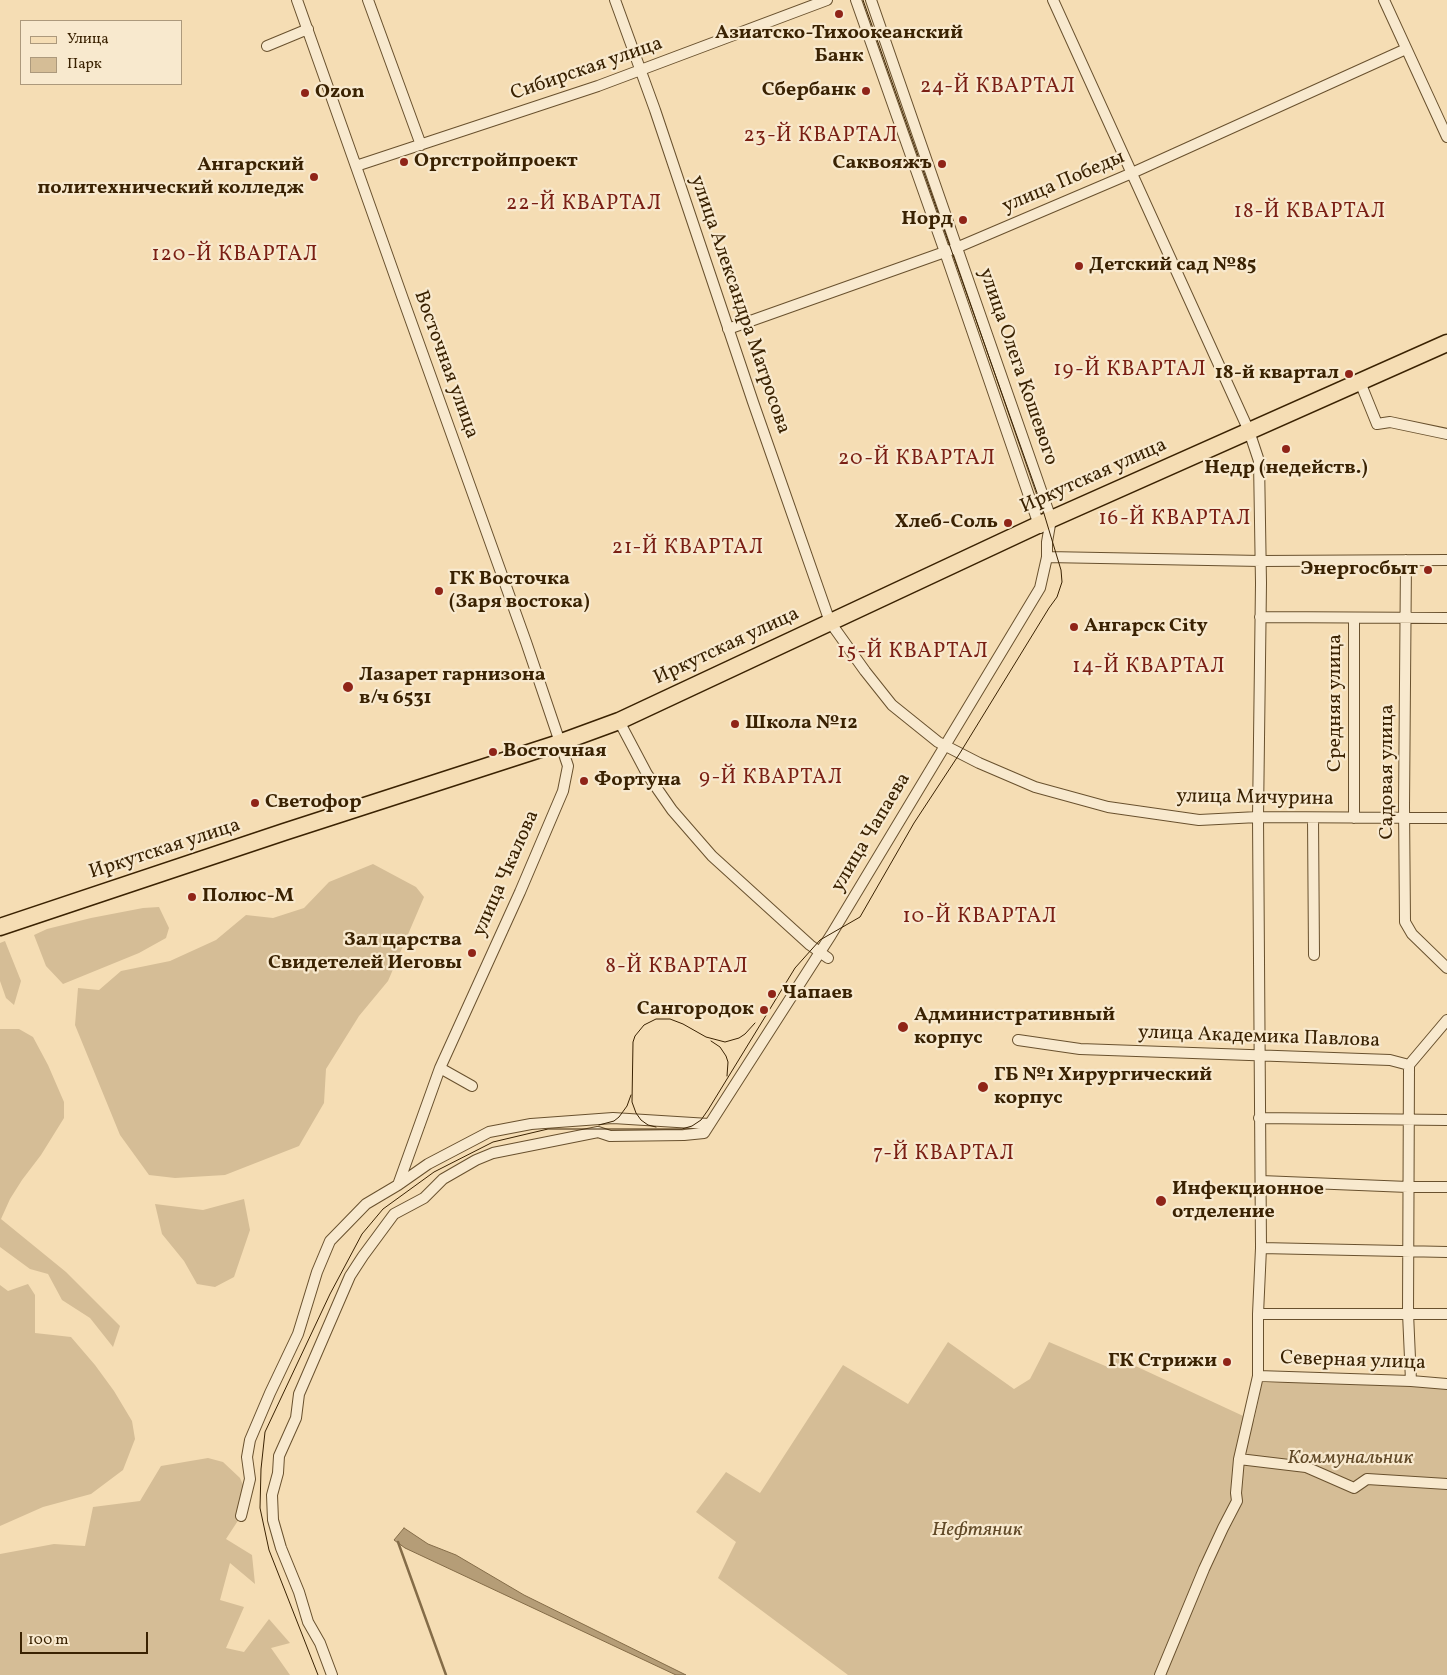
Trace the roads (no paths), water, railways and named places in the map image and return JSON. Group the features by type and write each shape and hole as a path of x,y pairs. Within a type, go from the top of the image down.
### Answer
{"main road":[{"name":"Иркутская улица","path":"0,928 303,826 559,743 619,721 1045,522 1447,343"}],"street":[{"name":"Восточная улица","path":"297,0 526,642 559,743"},
{"path":"368,0 420,145"},
{"name":"улица Александра Матросова","path":"615,0 641,70 728,329 830,622"},
{"name":"Сибирская улица","path":"356,166 542,105 641,70 826,0"},
{"name":"улица Олега Кошевого","path":"856,0 945,252 1045,522"},
{"name":"улица Олега Кошевого","path":"871,0 956,248 1045,522 1047,542"},
{"path":"1053,0 1249,431 1258,461 1261,561 1258,817 1258,1055 1261,1248 1258,1376 1239,1459 1237,1501 1204,1569 1160,1675"},
{"path":"1384,0 1447,137"},
{"path":"267,46 308,29"},
{"name":"улица Победы","path":"728,329 956,248 1132,173 1406,49"},
{"path":"1360,382 1377,424 1390,422 1447,434"},
{"name":"улица Чапаева","path":"706,1128 824,955 1040,588 1047,557 1047,542"},
{"path":"1047,557 1261,561 1447,560"},
{"name":"Садовая улица","path":"1406,560 1404,818 1406,922 1412,934 1447,968"},
{"path":"1260,617 1447,618"},
{"name":"Средняя улица","path":"1354,618 1354,818"},
{"name":"улица Мичурина","path":"830,622 892,705 938,742 1035,787 1108,807 1199,820 1258,817 1447,818"},
{"path":"619,721 647,774 672,810 712,856 760,901 824,955"},
{"name":"улица Чкалова","path":"398,1185 440,1068 520,892 563,791 568,766 559,743"},
{"path":"1313,818 1314,955"},
{"path":"1411,1381 1408,1314 1409,1065 1447,1020"},
{"name":"улица Академика Павлова","path":"1018,1040 1080,1048 1390,1060 1409,1065"},
{"path":"440,1068 472,1086"},
{"path":"241,1516 250,1479 247,1457 250,1440 298,1334 330,1241 366,1204 428,1164 489,1132 531,1124 613,1118 706,1128"},
{"path":"1259,1118 1447,1120"},
{"path":"332,1675 320,1643 308,1622 299,1592 281,1548 273,1520 272,1495 278,1473 279,1456 296,1418 299,1394 350,1276 363,1256 394,1214 424,1198 443,1179 492,1153 598,1132 610,1136 684,1135 706,1128"},
{"path":"1261,1181 1447,1187"},
{"path":"1261,1248 1447,1252"},
{"path":"1258,1314 1447,1314"},
{"name":"Северная улица","path":"1258,1376 1447,1384"},
{"path":"1239,1459 1306,1467 1354,1488 1367,1480 1447,1484"}],"waterway":[{"path":"398,1542 446,1675"}],"tram line":[{"path":"318,1675 269,1550 260,1508 261,1469 265,1432 330,1294 362,1234 383,1209 434,1172 493,1142 548,1129 682,1129 692,1126 701,1120 795,968 820,940 860,917 914,823 1057,597 1062,582 1061,570 1042,507 863,0"},
{"path":"656,1127 648,1125 641,1120 632,1102 633,1042 635,1036 644,1025 656,1019 670,1019 706,1037 725,1042 739,1038 755,1023"},
{"path":"711,1041 720,1047 726,1056 728,1062 727,1076"},
{"path":"599,1125 614,1121 619,1117 627,1106 631,1095"}],"place":[{"name":"Азиатско-Тихоокеанский Банк","path":"839,14"},
{"name":"Сбербанк","path":"866,91"},
{"name":"Ozon","path":"305,93"},
{"name":"Оргстройпроект","path":"404,162"},
{"name":"Саквояжъ","path":"942,164"},
{"name":"Ангарский политехнический колледж","path":"314,177"},
{"name":"Норд","path":"963,220"},
{"name":"Детский сад №85","path":"1079,266"},
{"name":"18-й квартал","path":"1349,374"},
{"name":"Недр (недейств.)","path":"1286,449"},
{"name":"Хлеб-Соль","path":"1008,523"},
{"name":"Энергосбыт","path":"1428,570"},
{"name":"ГК Восточка (Заря востока)","path":"439,591"},
{"name":"Ангарск City","path":"1074,627"},
{"name":"Лазарет гарнизона в/ч 6531","path":"348,687"},
{"name":"Школа №12","path":"735,724"},
{"name":"Восточная","path":"493,752"},
{"name":"Фортуна","path":"584,781"},
{"name":"Светофор","path":"255,803"},
{"name":"Полюс-М","path":"192,897"},
{"name":"Зал царства Свидетелей Иеговы","path":"472,953"},
{"name":"Чапаев","path":"772,994"},
{"name":"Сангородок","path":"764,1010"},
{"name":"Административный корпус","path":"903,1027"},
{"name":"ГБ №1 Хирургический корпус","path":"983,1087"},
{"name":"Инфекционное отделение","path":"1161,1201"},
{"name":"ГК Стрижи","path":"1227,1362"}],"district":[{"name":"24-Й КВАРТАЛ","path":"998,88"},
{"name":"23-Й КВАРТАЛ","path":"821,137"},
{"name":"22-Й КВАРТАЛ","path":"584,205"},
{"name":"18-Й КВАРТАЛ","path":"1310,213"},
{"name":"120-Й КВАРТАЛ","path":"235,256"},
{"name":"19-Й КВАРТАЛ","path":"1130,371"},
{"name":"20-Й КВАРТАЛ","path":"917,460"},
{"name":"16-Й КВАРТАЛ","path":"1175,520"},
{"name":"21-Й КВАРТАЛ","path":"688,549"},
{"name":"15-Й КВАРТАЛ","path":"913,653"},
{"name":"14-Й КВАРТАЛ","path":"1149,668"},
{"name":"9-Й КВАРТАЛ","path":"771,779"},
{"name":"10-Й КВАРТАЛ","path":"980,918"},
{"name":"8-Й КВАРТАЛ","path":"677,968"},
{"name":"7-Й КВАРТАЛ","path":"944,1155"}],"park label":[{"name":"Коммунальник","path":"1350,1459"},
{"name":"Нефтяник","path":"977,1531"}]}
